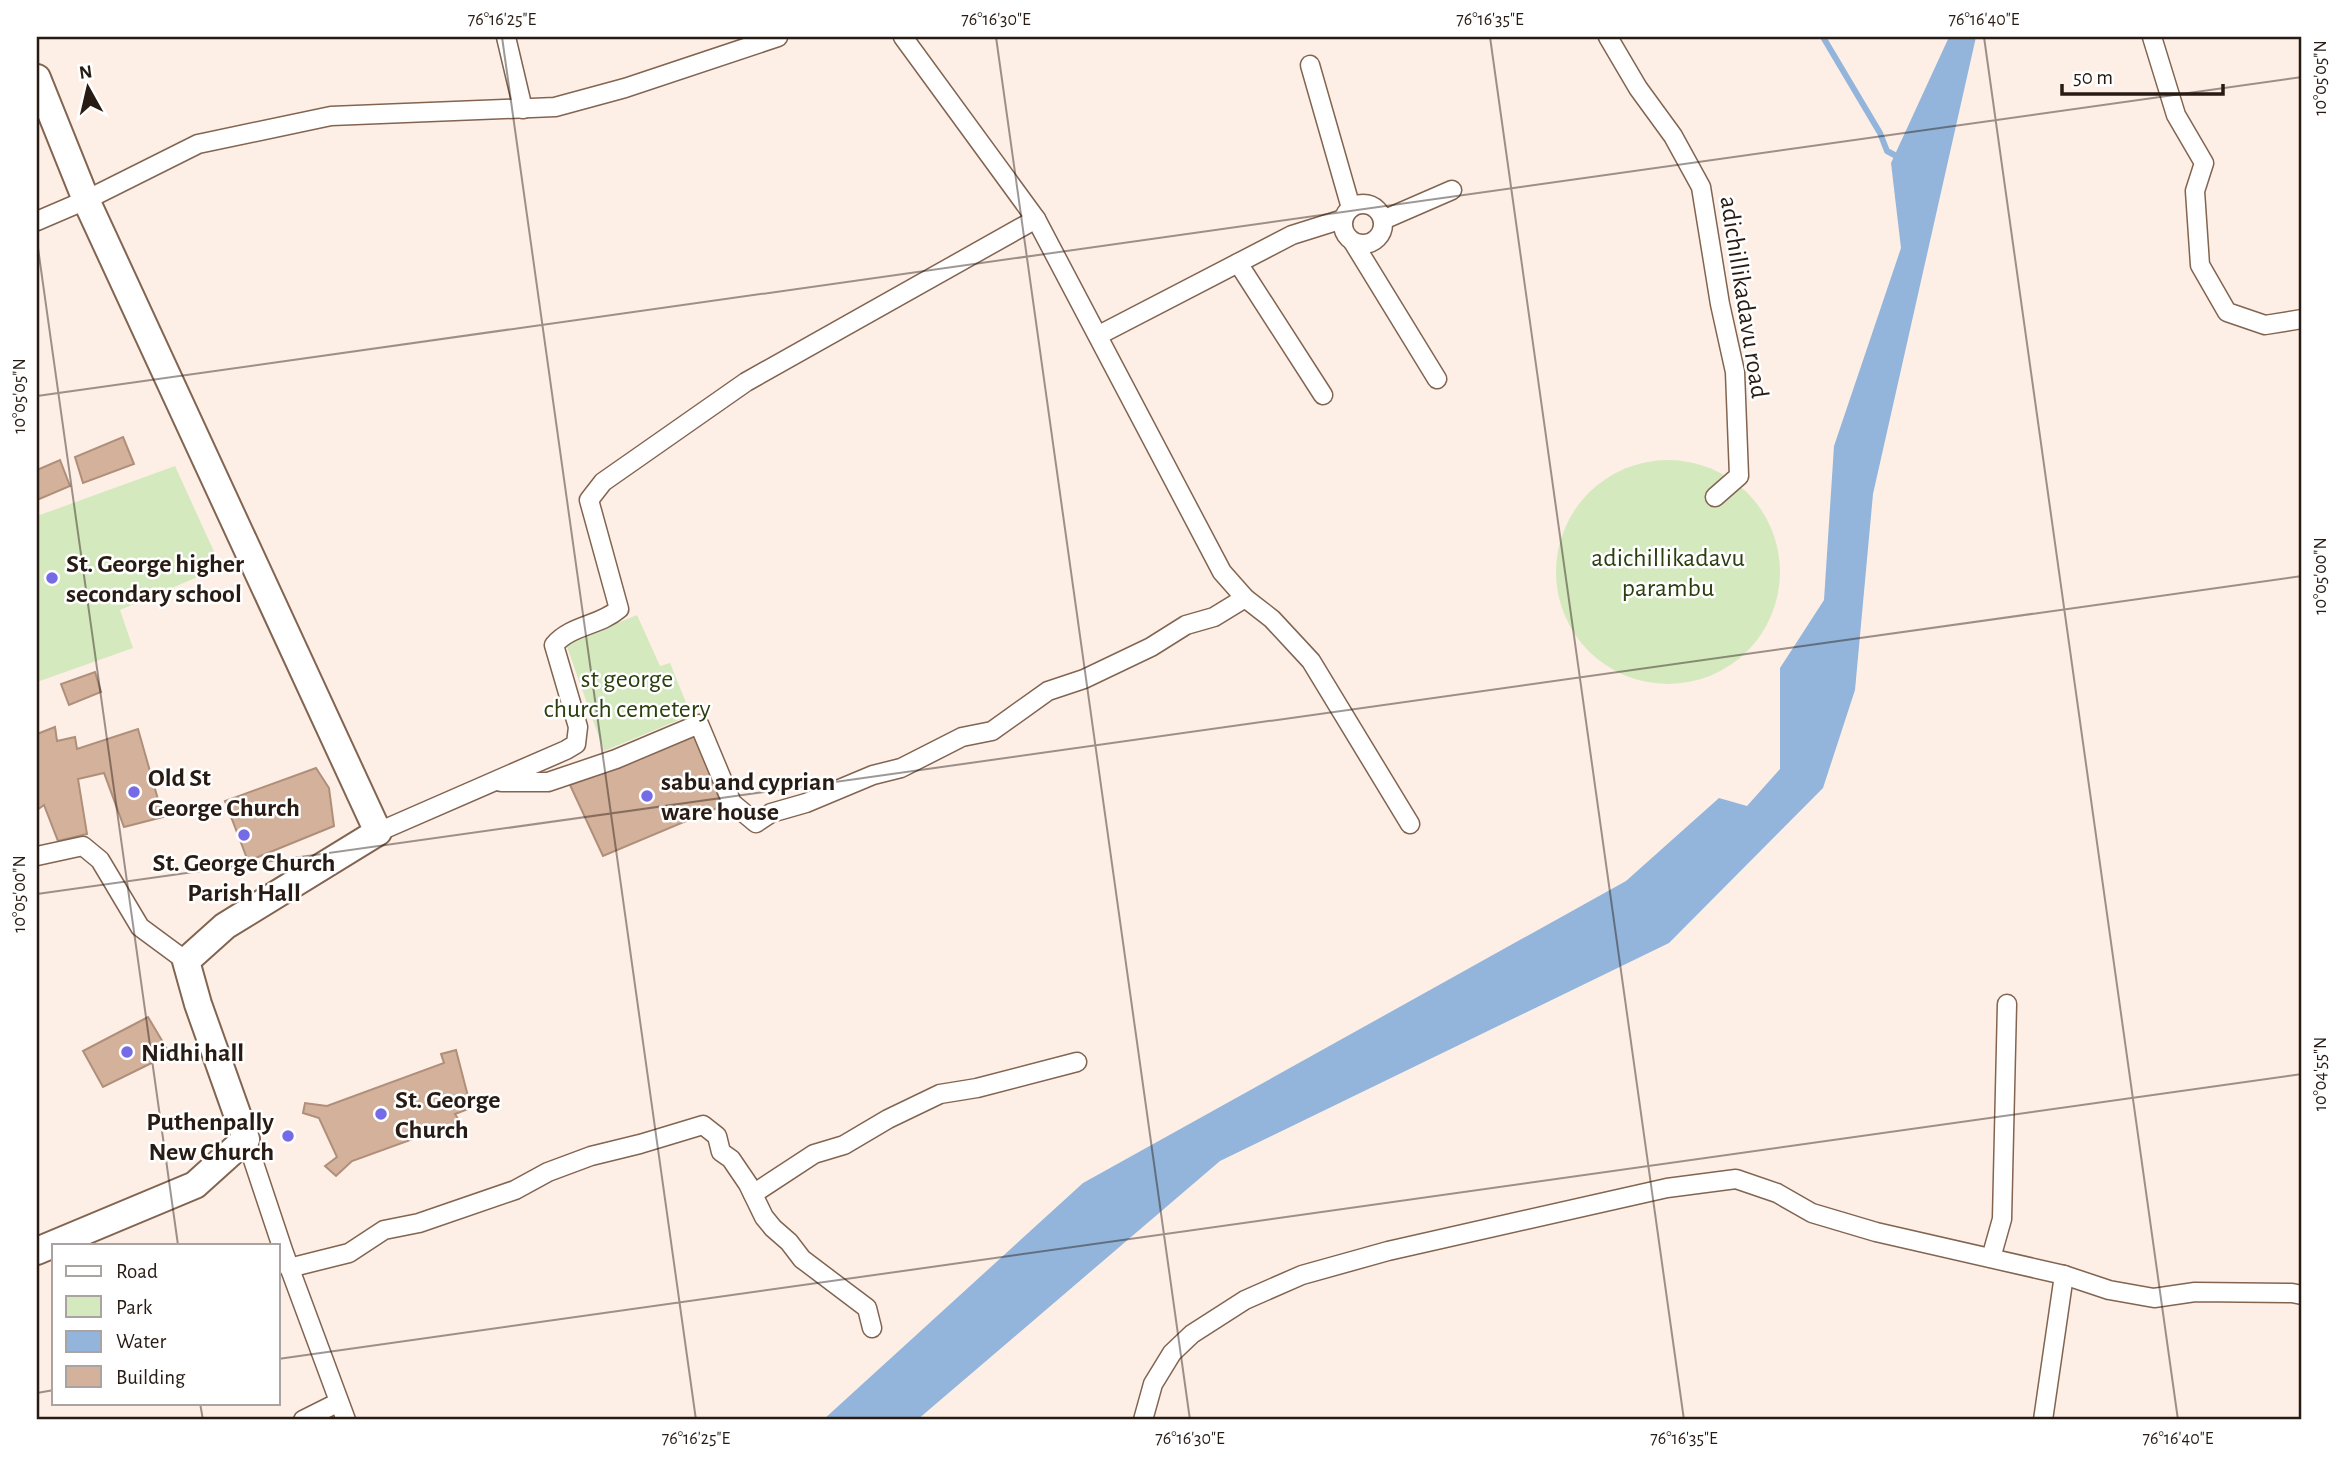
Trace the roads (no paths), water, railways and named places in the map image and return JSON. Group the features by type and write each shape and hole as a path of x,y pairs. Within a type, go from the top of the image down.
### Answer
{"main road":[{"path":"37,78 86,200 378,832 225,926 186,961 198,1004 246,1139 195,1185 54,1244"}],"street":[{"path":"506,37 523,109"},
{"path":"37,221 86,200 198,144 331,116 555,107 625,88 778,37"},
{"path":"903,37 1036,219 1222,572 1245,598 1272,618 1311,661 1410,824"},
{"name":"adichillikadavu road","path":"1608,37 1638,88 1674,136 1701,187 1720,304 1735,372 1739,476 1715,497"},
{"path":"2152,37 2176,115 2204,163 2195,191 2200,265 2227,312 2264,325 2302,319"},
{"path":"1310,65 1347,214 1344,233 1353,242 1437,379"},
{"path":"1383,219 1452,190"},
{"path":"1099,335 1292,234 1347,214 1357,205 1376,208 1383,219 1382,233 1373,243 1353,242"},
{"path":"378,832 576,744 578,727 554,645 564,634 608,618 619,609 589,500 603,482 746,382 1036,219"},
{"path":"1238,262 1323,395"},
{"path":"494,782 548,782 616,760 699,724 732,803 756,823 771,813 841,790 873,775 901,768 962,737 992,731 1048,691 1084,679 1151,647 1186,625 1214,617 1245,598"},
{"path":"37,856 83,846 100,860 140,927 186,961"},
{"path":"1991,1258 2002,1219 2007,1004"},
{"path":"753,1194 814,1154 844,1145 888,1119 940,1094 977,1088 1077,1062"},
{"path":"289,1268 349,1254 384,1230 419,1223 515,1189 548,1172 591,1156 702,1125 717,1136 721,1152 732,1159 764,1217 802,1259 867,1308 872,1328"},
{"path":"246,1139 289,1268 346,1420"},
{"path":"1143,1420 1153,1384 1172,1353 1192,1334 1245,1300 1302,1275 1388,1251 1667,1188 1736,1179 1777,1194 1812,1213 1876,1232 2064,1275 2109,1290 2154,1298 2195,1292 2302,1295"},
{"path":"2043,1420 2064,1275"},
{"path":"303,1420 339,1402"}],"water":[{"path":"1949,37 1976,37 1873,494 1855,690 1823,788 1669,943 1220,1161 917,1420 823,1420 1083,1183 1626,881 1719,798 1747,806 1780,769 1780,668 1824,600 1834,446 1901,248 1891,163"}],"waterway":[{"path":"1823,37 1880,133 1887,151 1900,158"}],"place":[{"name":"St. George higher secondary school","path":"52,578"},
{"name":"Old St George Church","path":"134,792"},
{"name":"sabu and cyprian ware house","path":"647,796"},
{"name":"St. George Church Parish Hall","path":"244,835"},
{"name":"Nidhi hall","path":"127,1052"},
{"name":"St. George Church","path":"381,1114"},
{"name":"Puthenpally New Church","path":"288,1136"}],"park label":[{"name":"adichillikadavu parambu","path":"1668,572"},
{"name":"st george church cemetery","path":"627,693"}]}
